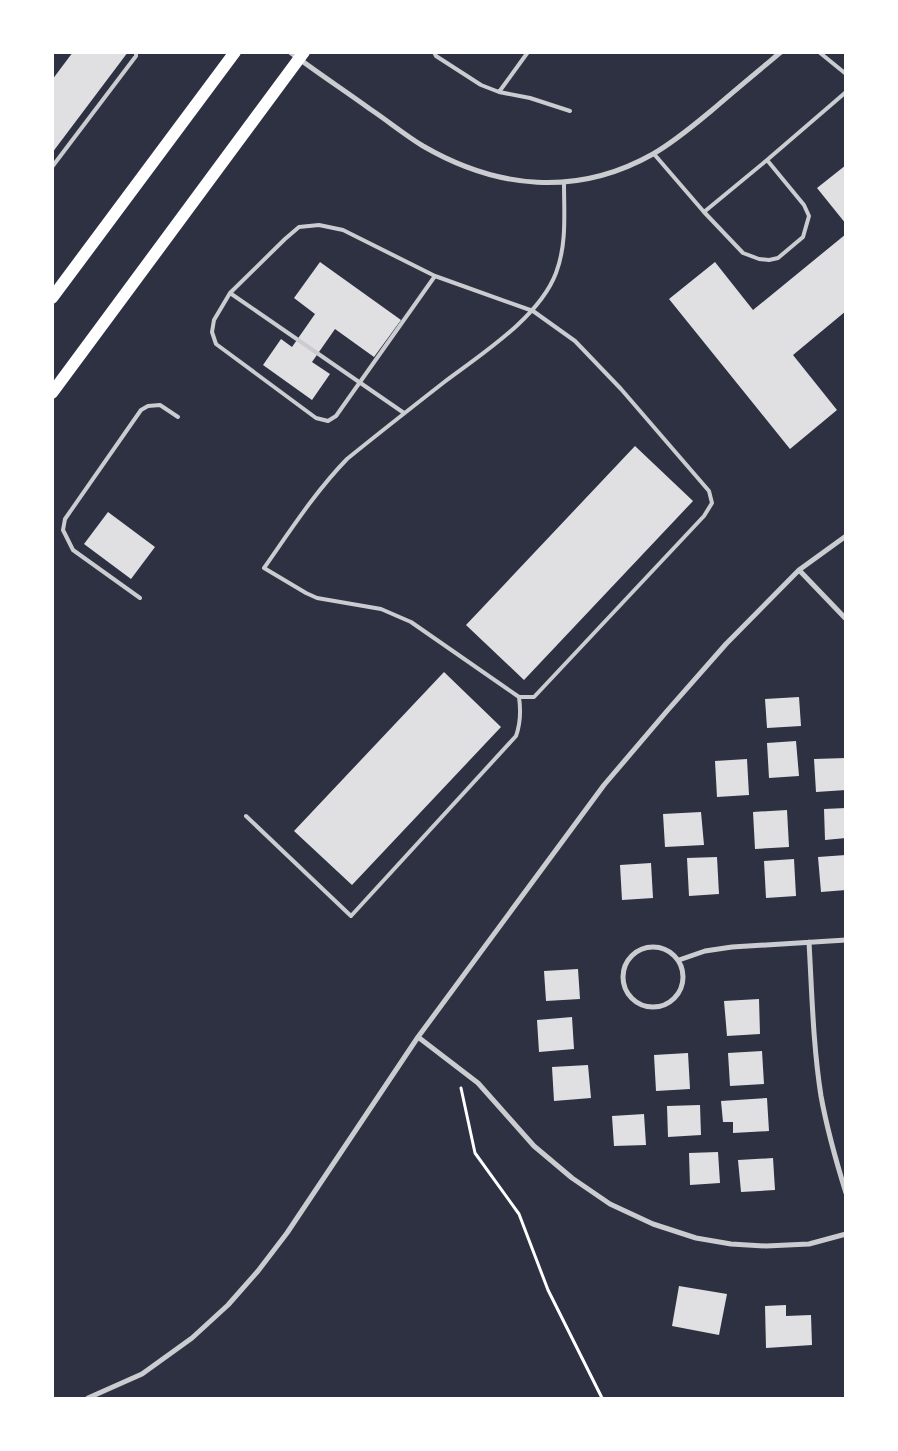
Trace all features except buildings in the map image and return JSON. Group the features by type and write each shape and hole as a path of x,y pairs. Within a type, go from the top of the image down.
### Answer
{"main road":[{"path":"52,298 235,52"},
{"path":"52,393 297,55"}],"street":[{"path":"297,55 423,145 457,163 481,172 506,178 532,182 564,183 609,173 654,154 684,133 780,52"},
{"path":"88,1398 148,1369 192,1338 228,1305 258,1271 287,1233 418,1037 604,785 666,711 726,644 799,570 846,536"},
{"path":"799,570 846,619"},
{"path":"679,960 705,951 732,947 846,940"},
{"path":"810,942 813,1035 821,1096 832,1148 846,1193"},
{"path":"649,947 660,947 671,952 679,960 684,976 682,987 675,998 666,1005 648,1007 638,1003 630,996 623,982 624,968 630,958 638,951 649,947"},
{"path":"418,1037 478,1083 534,1146 572,1178 610,1204 653,1224 696,1238 731,1244 766,1246 809,1244 846,1234"}],"lane":[{"path":"52,167 136,56 136,52"},
{"path":"434,52 436,56 481,85 499,92 530,98 570,111"},
{"path":"499,92 528,52"},
{"path":"819,52 846,74"},
{"path":"704,212 846,92"},
{"path":"654,154 704,212 744,252 769,260 778,258 804,236 809,216 804,205 767,160"},
{"path":"436,276 336,416 328,421 316,418 216,344 212,332 214,320 230,293 299,227 319,225 343,230 436,276 533,311 575,341 621,389 709,491 712,503 704,516 534,697 519,697 411,622 381,609 318,598 264,568 306,509 347,459 506,335 533,311 547,292 556,274 562,254 564,183"},
{"path":"230,293 404,413"},
{"path":"140,598 73,550 63,530 65,519 141,410 148,406 160,405 178,417"},
{"path":"246,816 352,916 516,736 520,725 521,712 519,697"}],"path":[{"path":"456,1066 475,1153 519,1214 548,1290 602,1398"}]}
